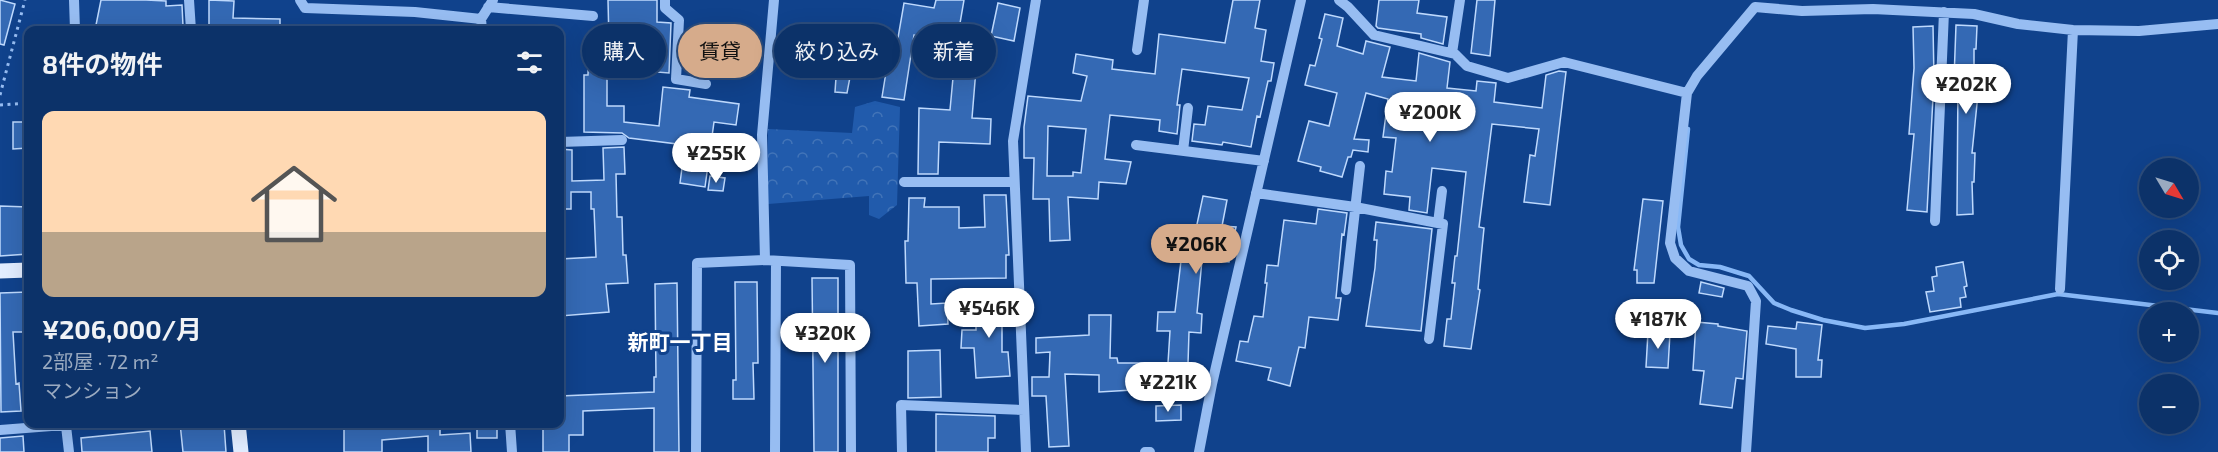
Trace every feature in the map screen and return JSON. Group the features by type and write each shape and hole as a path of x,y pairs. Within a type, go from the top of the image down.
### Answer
{"main road":[{"path":"0,271 24,270"},
{"path":"239,428 241,452"}],"street":[{"path":"74,0 75,26"},
{"path":"189,0 191,26"},
{"path":"300,0 305,8 416,12 482,25 491,4 593,16"},
{"path":"416,12 419,0"},
{"path":"665,0 665,8 678,20 676,79 706,84"},
{"path":"774,0 762,135 771,261 775,452"},
{"path":"1026,452 1012,141 1036,0"},
{"path":"1137,50 1144,0"},
{"path":"1199,452 1201,434 1301,0"},
{"path":"1339,0 1374,35 1452,53 1467,66 1509,78 1564,62 1687,93"},
{"path":"1452,53 1460,0"},
{"path":"1746,452 1756,301 1748,286 1689,271 1675,258 1670,243 1687,93 1697,76 1754,4 1772,4 1802,11 1873,9 1974,14 2018,24 2073,30 2139,31 2218,24"},
{"path":"1935,221 1944,12"},
{"path":"2060,289 2073,30"},
{"path":"1183,151 1188,108"},
{"path":"564,142 622,140"},
{"path":"1136,145 1264,161"},
{"path":"1346,290 1360,166"},
{"path":"904,182 1014,182"},
{"path":"1438,223 1442,191"},
{"path":"1256,193 1355,207 1443,224 1430,339"},
{"path":"696,452 697,263 771,261 850,265 851,452"},
{"path":"902,452 901,405 1024,410"},
{"path":"0,430 33,428"},
{"path":"66,428 69,452"},
{"path":"510,428 512,452"}],"path":[{"path":"0,95 25,0"},
{"path":"0,105 24,103"}],"green space":[{"path":"875,101 900,107 897,205 879,219 869,215 869,196 768,204 768,129 852,133 855,107"}],"building":[{"path":"0,0 15,4 4,45 0,44"},
{"path":"101,0 166,1 166,6 182,5 183,26 96,26"},
{"path":"209,0 234,1 233,18 280,19 280,26 209,26"},
{"path":"608,0 657,0 657,22 671,23 669,73 666,73 666,24 609,24"},
{"path":"936,0 964,0 960,24 912,24 912,48 904,100 882,97 885,78 900,78 900,26 904,3 934,8"},
{"path":"1233,0 1260,0 1255,28 1266,30 1261,61 1274,63 1260,117 1257,116 1251,147 1223,142 1222,145 1192,141 1194,124 1205,125 1208,106 1242,110 1249,78 1182,69 1177,105 1180,105 1177,134 1159,131 1160,120 1110,115 1105,159 1131,162 1126,184 1099,182 1098,199 1068,197 1070,240 1050,241 1049,199 1033,199 1034,158 1024,158 1024,127 1028,96 1081,101 1087,76 1073,73 1076,54 1113,60 1112,69 1155,74 1159,34 1225,43","holes":["1048,126 1086,129 1081,173 1073,172 1073,176 1047,176"]},
{"path":"1379,0 1419,0 1417,13 1447,17 1443,44 1421,38 1421,34 1378,28 1376,26"},
{"path":"1477,0 1495,0 1490,56 1471,53"},
{"path":"998,3 1020,8 1014,41 996,37 996,24 994,24"},
{"path":"1325,14 1343,18 1337,46 1363,54 1366,41 1390,47 1382,77 1416,81 1419,53 1450,62 1447,88 1476,91 1477,81 1496,83 1494,102 1542,108 1546,75 1559,71 1566,72 1550,205 1524,202 1530,155 1535,156 1539,129 1492,124 1479,227 1484,228 1478,289 1480,290 1471,349 1444,346 1447,319 1451,319 1455,283 1452,283 1466,172 1432,168 1427,213 1409,210 1410,197 1384,194 1386,171 1392,172 1396,138 1383,137 1388,99 1366,93 1354,139 1369,140 1368,152 1353,150 1351,157 1348,157 1342,177 1320,171 1321,167 1298,161 1309,121 1329,126 1337,93 1305,85 1310,65 1315,66"},
{"path":"1956,25 1977,26 1976,49 1974,49 1974,94 1978,94 1972,153 1975,153 1974,182 1972,182 1973,214 1957,215 1958,79 1954,79"},
{"path":"1933,26 1934,78 1927,212 1907,210 1914,134 1909,134 1914,68 1913,27"},
{"path":"584,78 607,78 607,106 624,106 624,122 659,126 663,87 690,90 689,97 739,104 736,125 714,122 705,187 680,183 685,145 629,138 622,133 584,132"},
{"path":"836,78 850,78 847,93 835,92"},
{"path":"953,78 975,78 972,118 991,119 990,144 939,142 938,174 918,174 919,108 950,110"},
{"path":"13,122 24,122 24,148 13,149"},
{"path":"624,147 625,174 616,174 617,217 622,217 623,255 626,255 628,283 606,284 609,312 564,316 564,259 596,257 591,192 571,192 571,209 564,209 564,149 572,150 572,181 604,180 603,148"},
{"path":"710,176 725,178 723,191 708,190"},
{"path":"984,195 1006,195 1009,255 1006,255 1006,278 931,279 931,304 947,303 948,324 919,326 917,283 906,283 905,241 908,241 909,198 925,198 924,207 959,207 959,228 985,227"},
{"path":"1203,196 1227,200 1222,226 1236,227 1229,262 1202,260 1197,313 1202,314 1201,333 1189,332 1188,364 1168,363 1170,331 1157,331 1158,312 1175,312 1184,235 1189,228 1196,229"},
{"path":"1643,199 1663,201 1654,283 1637,283 1637,270 1634,270"},
{"path":"0,206 24,207 24,254 0,256"},
{"path":"1318,209 1347,213 1344,235 1342,234 1336,298 1341,298 1338,320 1309,317 1305,348 1299,347 1290,386 1268,380 1271,368 1236,361 1240,341 1248,342 1254,316 1263,317 1267,265 1278,266 1284,220 1316,224"},
{"path":"1376,222 1432,229 1421,331 1366,326 1375,268"},
{"path":"1963,262 1967,286 1964,287 1966,297 1960,298 1961,307 1930,312 1926,292 1934,291 1932,277 1937,276 1936,267"},
{"path":"812,278 838,278 838,452 814,452"},
{"path":"735,282 757,282 758,363 753,363 754,399 733,399 733,380 736,380"},
{"path":"1701,282 1724,288 1722,297 1699,293"},
{"path":"677,283 679,452 654,452 654,408 583,411 583,435 569,435 569,452 543,452 543,428 564,428 564,396 654,392 654,377 656,377 655,284"},
{"path":"24,292 24,332 13,332 16,384 19,383 21,411 1,412 0,293"},
{"path":"1007,299 1007,302 1010,302 1010,323 1002,323 1002,352 1008,352 1010,376 976,378 974,348 961,348 962,330 976,330 976,303"},
{"path":"1089,315 1111,315 1110,358 1117,358 1118,363 1150,363 1150,389 1099,392 1099,375 1065,374 1069,446 1049,447 1046,396 1032,396 1032,377 1049,377 1050,352 1036,353 1036,338 1089,335"},
{"path":"1696,322 1718,324 1718,326 1747,331 1743,379 1736,378 1732,408 1700,404 1704,371 1693,370"},
{"path":"1797,322 1822,325 1818,360 1822,360 1821,377 1796,377 1796,349 1766,344 1768,326 1796,329"},
{"path":"1648,332 1670,333 1668,368 1646,367"},
{"path":"940,350 941,397 908,398 908,351"},
{"path":"1181,405 1181,420 1156,421 1156,406"},
{"path":"936,414 995,416 995,438 988,438 988,452 936,452"},
{"path":"181,428 224,428 226,452 183,452"},
{"path":"344,428 440,428 440,435 470,433 471,452 428,452 428,436 382,440 382,452 344,452"},
{"path":"477,428 497,428 497,438 477,438"},
{"path":"150,431 152,452 82,452 81,438"},
{"path":"23,436 24,452 0,452 0,438"}],"waterway":[{"path":"1688,129 1678,227 1681,245 1689,259 1699,265 1720,267 1749,276 1774,303 1791,310 1823,320 1865,328 1904,324 2058,294 2218,313"}],"district":[{"name":"新町一丁目","path":"680,343"}]}
